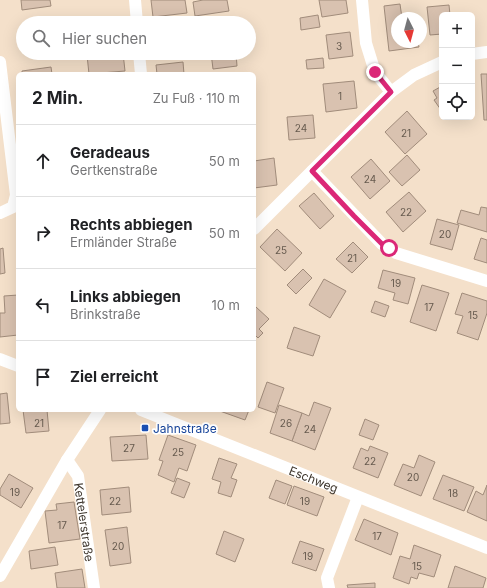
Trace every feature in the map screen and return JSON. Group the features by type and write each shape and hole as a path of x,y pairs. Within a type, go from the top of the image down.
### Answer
{"street":[{"path":"135,0 136,16"},
{"path":"362,0 366,43 375,72 391,92"},
{"path":"475,54 487,52"},
{"path":"140,60 141,72"},
{"path":"0,62 16,195 13,207 0,213"},
{"path":"256,227 391,92 414,75 439,63"},
{"path":"312,171 345,207 387,247 396,252 487,280"},
{"path":"0,359 16,365"},
{"path":"0,576 68,460 99,412"},
{"name":"Eschweg","path":"146,412 487,548"},
{"name":"Kettelerstraße","path":"68,460 78,476 94,588"},
{"path":"329,588 328,578 358,497"}],"building":[{"path":"21,0 50,0 51,6 22,10"},
{"path":"151,0 185,0 187,13 153,16"},
{"path":"203,0 227,0 229,11 195,16 193,2"},
{"path":"319,0 346,0 348,13 322,17"},
{"path":"400,4 401,12 391,12 391,48 412,48 389,51 384,6"},
{"path":"449,5 450,12 439,12 439,34 430,35 427,7"},
{"path":"318,15 320,27 301,30 300,18"},
{"path":"350,32 353,56 329,59 326,35"},
{"path":"323,58 324,68 307,69 306,60"},
{"path":"88,60 124,60 125,71 89,72"},
{"path":"212,60 237,60 237,66 213,69"},
{"path":"183,62 184,72 157,72 156,65"},
{"path":"51,67 52,72 22,72"},
{"path":"481,74 487,74 487,120 484,120"},
{"path":"354,81 357,108 326,112 323,84"},
{"path":"439,88 439,107 434,100 437,98 433,91"},
{"path":"407,111 427,134 405,154 385,132"},
{"path":"313,115 315,138 289,140 287,117"},
{"path":"407,155 420,170 402,186 389,172"},
{"path":"274,158 277,185 256,188 256,161"},
{"path":"371,159 390,181 370,199 351,177"},
{"path":"409,192 426,211 403,232 386,212"},
{"path":"314,193 334,216 320,229 299,206"},
{"path":"481,207 487,208 487,232 457,223 461,210 479,215"},
{"path":"437,219 459,225 452,250 430,244"},
{"path":"277,229 302,253 285,271 260,247"},
{"path":"481,238 487,240 487,263 474,259"},
{"path":"353,242 368,257 352,273 336,259"},
{"path":"3,248 5,273 0,274 0,249"},
{"path":"303,269 312,278 296,294 287,285"},
{"path":"383,270 415,278 408,304 393,300 395,293 378,288"},
{"path":"324,279 346,291 330,318 309,305"},
{"path":"422,285 449,293 436,331 410,322"},
{"path":"462,293 487,301 487,313 478,340 457,333 463,316 455,314"},
{"path":"16,295 16,335 0,337 0,313 5,313 4,296"},
{"path":"375,301 389,306 385,317 371,312"},
{"path":"256,307 269,319 259,329 263,333 258,338 256,336"},
{"path":"294,327 320,336 313,356 287,348"},
{"path":"267,382 284,388 275,413 258,407"},
{"path":"7,393 10,423 0,424 0,394"},
{"path":"314,402 331,408 315,450 292,441 302,413 309,416"},
{"path":"279,405 302,413 292,441 270,433"},
{"path":"23,412 47,412 49,431 26,433"},
{"path":"223,412 248,412 245,420"},
{"path":"365,419 379,425 373,440 359,435"},
{"path":"146,435 148,459 112,461 110,437"},
{"path":"168,435 196,445 187,471 179,468 174,482 158,475 163,461 159,460"},
{"path":"370,446 388,453 378,478 353,468 361,448 368,451"},
{"path":"419,455 435,462 421,496 394,485 403,464 414,468"},
{"path":"219,458 237,464 231,478 237,480 231,497 218,493 221,482 212,479"},
{"path":"9,474 33,488 21,508 0,495 0,489"},
{"path":"443,475 474,487 464,511 433,499"},
{"path":"177,478 190,483 184,498 171,493"},
{"path":"276,480 292,486 285,504 269,498"},
{"path":"487,485 487,521 467,512 476,491 483,495"},
{"path":"294,486 324,497 317,516 287,505"},
{"path":"129,487 131,512 102,515 100,490"},
{"path":"74,502 80,539 49,543 45,511 57,510 56,504"},
{"path":"364,519 398,533 391,555 355,540"},
{"path":"127,527 131,563 110,566 105,530"},
{"path":"224,531 244,539 235,562 216,554"},
{"path":"300,541 324,549 316,571 292,563"},
{"path":"414,545 441,555 434,577 419,573 417,579 411,577 409,584 393,578 400,556 410,559"},
{"path":"55,547 58,565 31,569 29,551"},
{"path":"455,566 486,578 483,588 448,588"},
{"path":"82,569 85,588 57,588 55,573"},
{"path":"375,583 375,588 348,588 347,585"}],"place":[{"name":"Jahnstraße","path":"145,428"}],"route":[{"path":"375,72 391,92 312,171 382,244 389,248"}]}
